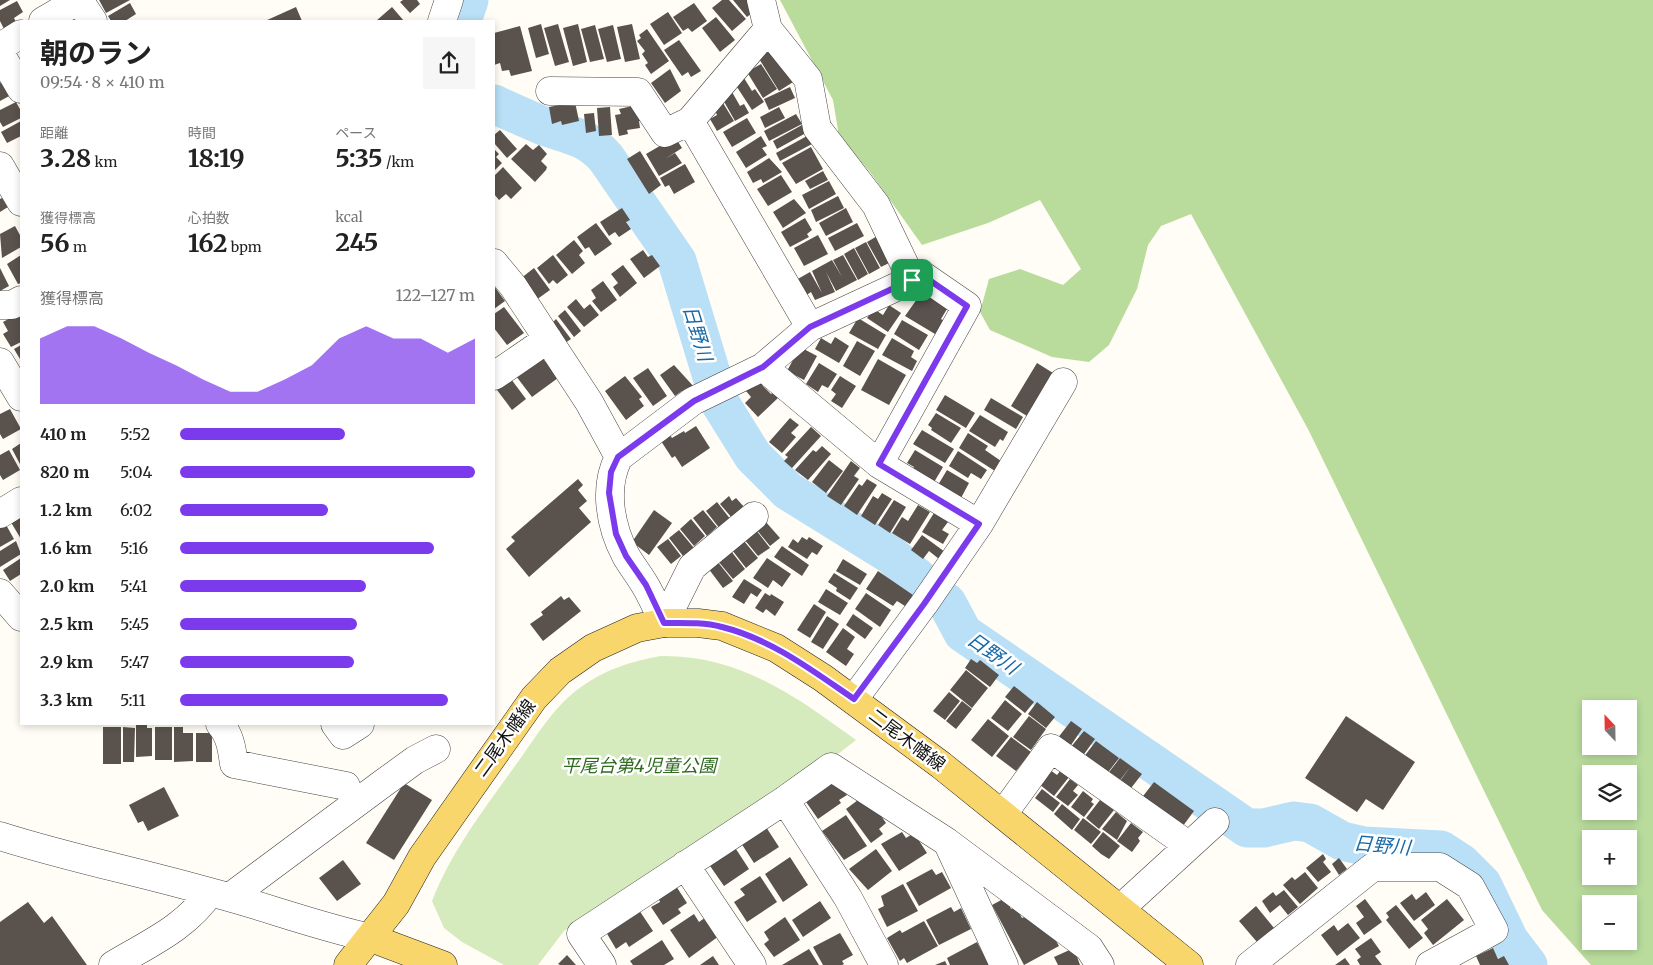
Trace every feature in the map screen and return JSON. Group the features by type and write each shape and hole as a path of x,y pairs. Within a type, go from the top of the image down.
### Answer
{"main road":[{"name":"二尾木幡線","path":"348,965 396,904 422,857 534,698 560,671 592,648 637,628 664,623 714,625 746,635 776,648 854,699 1003,814 1189,965"},
{"path":"371,938 443,965"}],"street":[{"path":"45,20 79,0 92,20"},
{"path":"442,20 449,0"},
{"path":"761,0 768,29 808,80 817,128 876,205 912,280"},
{"path":"550,91 638,92 665,133 690,121 768,29"},
{"path":"0,47 20,35"},
{"path":"0,53 20,86"},
{"path":"690,121 810,327"},
{"path":"495,264 513,286 590,402 618,457"},
{"path":"664,623 646,585 626,556 616,534 609,493 611,472 618,457 694,401 755,371 810,327 922,275 967,306 879,464"},
{"path":"0,305 12,305 20,301"},
{"path":"495,375 548,339"},
{"path":"0,362 12,394"},
{"path":"755,371 879,464 979,524"},
{"path":"854,699 924,604 979,524 1063,382"},
{"path":"0,514 20,502"},
{"path":"664,623 692,567 754,516"},
{"path":"221,725 232,746 234,764 346,786"},
{"path":"336,725 343,735 358,725"},
{"path":"1003,814 1051,748 1188,845"},
{"path":"113,965 184,922 200,907 415,760 436,749"},
{"path":"602,965 581,934 785,800 831,767 947,842 1089,948 1100,965"},
{"path":"785,800 848,898 884,965"},
{"path":"1121,908 1215,822"},
{"path":"0,836 40,849 220,894 333,930 371,938"},
{"path":"947,842 1004,965"},
{"path":"685,865 752,965"},
{"path":"1250,965 1373,867 1440,868 1470,886 1494,930 1430,965"}],"green space":[{"path":"780,0 1653,0 1653,965 1591,965 1542,910 1309,431 1191,214 1161,226 1148,245 1137,289 1109,345 1089,362 1052,357 990,330 980,312 989,279 1020,269 1063,285 1081,269 1040,200 988,223 922,245 870,172 839,136 833,100"},
{"name":"平尾台第4児童公園","path":"661,656 690,658 716,663 765,681 811,708 856,740 833,758 564,931 538,965 504,965 462,942 444,928 432,901 460,845 483,810 548,720 572,694 600,675 630,663"}],"building":[{"path":"0,0 10,0 0,6"},
{"path":"99,0 130,0 106,13"},
{"path":"403,0 417,0 420,4 410,13 400,2"},
{"path":"722,0 729,0 746,19 732,31 712,8"},
{"path":"733,0 753,0 757,9 747,17"},
{"path":"17,1 23,12 14,18 16,22 4,29 0,21 0,10"},
{"path":"130,3 136,14 127,20 110,20 108,16"},
{"path":"694,3 707,21 692,32 688,28 683,31 673,17"},
{"path":"296,7 302,20 267,20"},
{"path":"392,7 403,20 377,20"},
{"path":"668,12 682,33 664,45 650,24"},
{"path":"716,17 735,40 720,52 702,28"},
{"path":"541,24 549,54 536,58 528,28"},
{"path":"558,24 569,62 555,66 544,28"},
{"path":"578,24 587,62 573,66 563,28"},
{"path":"632,24 640,59 625,62 617,27"},
{"path":"595,25 604,59 590,62 581,29"},
{"path":"613,25 621,59 607,62 598,29"},
{"path":"520,26 532,71 511,76 509,70 502,71 500,63 495,65 495,33"},
{"path":"647,29 669,61 651,74 645,65 648,63 642,54 645,51 637,41 641,38 639,35"},
{"path":"679,40 701,71 691,77 688,72 682,76 664,50"},
{"path":"772,48 801,77 779,91 758,57"},
{"path":"761,64 777,89 763,98 747,72"},
{"path":"670,69 681,91 665,103 651,83"},
{"path":"744,78 752,91 755,89 764,102 752,110 735,84"},
{"path":"6,80 13,94 0,101 0,83"},
{"path":"790,87 795,98 769,110 764,99"},
{"path":"732,92 740,106 744,104 749,113 735,121 722,98"},
{"path":"16,102 20,109 20,118 3,127 0,122 0,110"},
{"path":"575,102 579,121 562,125 561,121 552,124 549,107"},
{"path":"723,103 734,121 717,131 710,119 717,115 714,108"},
{"path":"637,105 641,121 639,121 640,128 627,130 628,134 619,136 615,115 621,114 619,109"},
{"path":"610,107 612,135 599,136 597,108"},
{"path":"779,107 785,118 765,128 760,117"},
{"path":"594,113 596,131 586,133 584,114"},
{"path":"796,114 802,124 769,141 764,131"},
{"path":"747,118 756,133 732,147 723,132"},
{"path":"20,122 20,136 7,143 1,132"},
{"path":"802,125 806,133 777,149 773,141"},
{"path":"500,130 517,149 507,158 495,144 495,134"},
{"path":"761,136 767,146 762,148 767,155 746,168 736,152"},
{"path":"807,136 812,144 780,161 776,153"},
{"path":"675,137 682,148 665,159 675,153 682,163 659,176 646,154"},
{"path":"526,144 533,150 539,145 547,154 541,161 547,167 546,170 535,182 511,159"},
{"path":"811,147 823,169 796,184 782,163"},
{"path":"495,150 499,154 496,157 502,163 495,170"},
{"path":"640,151 661,185 649,194 627,159"},
{"path":"769,158 782,172 763,183 761,179 753,183 747,172"},
{"path":"685,164 695,182 674,194 669,185 665,187 660,178"},
{"path":"503,167 522,188 511,199 506,194 499,200 495,195 495,175"},
{"path":"823,171 828,180 810,189 805,181"},
{"path":"781,175 792,192 768,206 757,189"},
{"path":"829,181 836,194 809,209 802,195"},
{"path":"838,196 844,208 816,222 811,210"},
{"path":"2,198 8,207 0,212 0,199"},
{"path":"794,199 806,213 783,228 773,212"},
{"path":"622,208 630,220 626,222 631,229 619,237 615,232 609,236 600,222"},
{"path":"846,208 853,222 826,236 819,223"},
{"path":"805,218 812,230 807,234 809,237 790,247 781,232"},
{"path":"596,223 612,244 595,256 589,247 585,249 577,237"},
{"path":"857,223 864,236 835,251 828,238"},
{"path":"15,226 20,235 20,248 2,258 0,234"},
{"path":"818,235 828,254 804,266 794,248"},
{"path":"879,235 893,261 881,267 867,242"},
{"path":"574,240 583,251 579,255 585,263 572,274 556,255"},
{"path":"866,242 880,268 869,274 855,248"},
{"path":"854,248 868,274 858,280 844,254"},
{"path":"643,250 648,257 652,255 660,266 644,278 630,259"},
{"path":"553,255 568,275 557,284 553,280 549,284 537,268"},
{"path":"843,255 857,280 836,291 826,272 835,292 815,300 811,292 805,296 796,280 810,272 822,293 812,271 832,260 842,277 833,260"},
{"path":"20,256 20,283 18,284 7,264"},
{"path":"623,265 637,283 620,297 613,287 618,283 611,274"},
{"path":"0,268 9,286 0,291"},
{"path":"534,268 550,290 536,300 520,279"},
{"path":"603,281 617,300 601,312 592,301 596,298 591,290"},
{"path":"495,287 505,301 495,308"},
{"path":"922,292 934,300 950,304 941,319 948,323 940,337 905,316"},
{"path":"576,299 584,309 590,304 599,315 584,327 567,307"},
{"path":"889,305 901,313 888,332 867,318 874,309 883,315"},
{"path":"504,307 524,333 507,345 495,329 495,313"},
{"path":"565,310 581,331 574,337 558,316"},
{"path":"20,313 20,342 11,347 3,334 8,331 3,322"},
{"path":"858,318 886,335 878,349 849,333"},
{"path":"556,319 571,339 562,345 551,324"},
{"path":"902,320 928,335 919,350 894,334"},
{"path":"835,337 849,346 839,363 815,349 821,338 831,344"},
{"path":"892,338 914,351 911,357 917,361 912,371 882,355"},
{"path":"857,341 875,351 860,376 843,366"},
{"path":"20,346 20,359 14,349"},
{"path":"800,347 817,356 804,380 787,371"},
{"path":"541,356 558,378 532,397 516,376"},
{"path":"878,359 906,375 889,405 861,390"},
{"path":"819,363 837,374 828,388 822,385 818,392 806,384"},
{"path":"1037,363 1053,373 1027,416 1011,406"},
{"path":"674,365 695,388 685,395 682,391 675,396 660,375"},
{"path":"648,368 667,396 653,406 633,378"},
{"path":"508,375 526,399 512,410 495,385"},
{"path":"625,376 642,397 639,399 644,406 626,420 605,391"},
{"path":"840,376 856,386 842,408 831,401 836,394 831,390"},
{"path":"760,383 771,394 774,392 779,397 758,417 745,403 751,397 746,391 754,384 757,386"},
{"path":"945,395 975,413 966,428 936,410"},
{"path":"991,398 1023,417 1016,429 984,410"},
{"path":"10,409 20,430 3,439 0,434 0,414"},
{"path":"936,413 961,428 951,443 931,430 932,428 928,425"},
{"path":"980,415 1008,432 1003,441 1000,439 995,447 969,431"},
{"path":"790,418 799,425 791,433 796,437 782,453 769,442"},
{"path":"696,426 710,448 682,467 675,456 672,458 661,441 670,435 672,438 684,431 685,433"},
{"path":"811,427 821,436 792,468 784,461 788,457 785,455"},
{"path":"922,430 954,449 945,463 913,444"},
{"path":"968,433 988,446 985,450 1001,461 995,471 959,448"},
{"path":"20,444 20,464 12,449"},
{"path":"822,446 831,454 808,480 795,470 813,450 816,452"},
{"path":"9,450 20,470 3,480 0,475 0,455"},
{"path":"915,450 943,467 933,484 912,470 914,467 907,463"},
{"path":"958,451 987,470 981,479 971,473 968,478 949,466"},
{"path":"829,460 843,471 826,493 812,482"},
{"path":"851,461 860,468 854,476 859,479 841,505 827,496"},
{"path":"947,470 969,483 961,498 938,485"},
{"path":"578,479 583,485 578,490 587,501 579,508 591,522 529,577 506,549 515,541 511,537"},
{"path":"867,479 877,485 857,515 844,506 859,484 862,486"},
{"path":"882,493 892,499 875,525 861,516 873,496 878,499"},
{"path":"729,496 732,501 736,498 745,508 732,518 720,504"},
{"path":"894,500 906,507 890,533 878,525"},
{"path":"717,502 731,520 720,529 706,511"},
{"path":"918,505 930,512 910,544 892,533 902,517 908,521"},
{"path":"654,510 672,523 649,555 632,542"},
{"path":"703,510 717,527 707,536 693,518"},
{"path":"934,513 948,522 942,530 949,534 943,544 922,532"},
{"path":"20,515 20,537 9,519"},
{"path":"691,519 705,536 694,546 680,529"},
{"path":"765,521 780,538 770,546 756,529"},
{"path":"5,523 14,539 0,547 0,525"},
{"path":"679,530 694,548 683,556 669,538"},
{"path":"756,530 770,548 758,556 744,539"},
{"path":"922,535 945,552 939,559 929,551 923,559 911,550"},
{"path":"802,537 807,540 809,537 823,546 817,555 812,552 807,559 788,547 793,539 798,543"},
{"path":"668,539 681,556 671,564 657,547"},
{"path":"16,541 20,555 0,567 0,551"},
{"path":"744,541 758,558 746,568 732,550"},
{"path":"782,546 809,565 802,576 774,557"},
{"path":"731,551 745,569 733,579 718,561"},
{"path":"767,558 791,574 782,587 773,580 768,588 753,578"},
{"path":"20,559 20,575 10,581 3,570"},
{"path":"843,559 867,574 860,585 836,571"},
{"path":"717,561 733,581 723,588 708,568"},
{"path":"878,571 913,595 905,606 897,601 893,606 866,589"},
{"path":"834,573 858,588 850,600 836,591 837,588 828,582"},
{"path":"744,579 762,590 757,597 751,593 744,604 732,597"},
{"path":"826,589 848,603 840,615 818,602"},
{"path":"765,593 770,596 771,594 784,602 775,616 766,609 763,613 755,608"},
{"path":"866,593 891,610 880,627 855,609"},
{"path":"561,596 564,600 569,597 581,611 543,641 530,624 543,615 541,612"},
{"path":"814,604 826,612 810,638 797,630"},
{"path":"853,614 873,628 865,639 846,625"},
{"path":"827,616 839,624 823,649 811,642"},
{"path":"843,628 855,637 847,649 854,654 846,666 826,652"},
{"path":"971,659 977,663 980,660 999,675 990,687 965,668"},
{"path":"966,670 988,688 972,708 950,690"},
{"path":"1014,686 1034,702 1025,713 1005,697"},
{"path":"949,692 960,701 945,720 933,711"},
{"path":"1005,700 1022,714 1008,731 991,718"},
{"path":"962,701 972,709 956,729 946,721"},
{"path":"1037,702 1055,717 1046,728 1028,714"},
{"path":"1029,716 1046,729 1031,750 1013,737"},
{"path":"1346,716 1415,762 1383,810 1366,799 1357,812 1305,778"},
{"path":"988,719 1009,736 992,757 971,740"},
{"path":"1071,721 1082,729 1069,748 1057,739"},
{"path":"136,725 147,725 147,728 152,728 152,756 136,757"},
{"path":"103,727 121,727 121,764 103,764"},
{"path":"123,727 135,728 134,762 123,762"},
{"path":"155,727 172,727 172,760 155,760"},
{"path":"174,727 183,727 183,733 193,733 193,761 174,762"},
{"path":"1084,731 1095,739 1082,757 1070,748"},
{"path":"196,733 212,733 212,762 196,762"},
{"path":"1011,737 1031,752 1016,771 996,756"},
{"path":"1096,741 1119,758 1106,775 1083,758"},
{"path":"1120,758 1131,766 1117,784 1106,776"},
{"path":"1131,766 1142,774 1128,792 1117,785"},
{"path":"1050,770 1057,775 1061,770 1069,777 1054,796 1039,784"},
{"path":"1070,779 1078,785 1073,791 1078,795 1068,806 1056,797"},
{"path":"832,780 839,784 847,795 839,800 841,803 818,819 804,799"},
{"path":"1154,782 1194,811 1180,830 1140,800"},
{"path":"404,783 432,800 394,860 366,843"},
{"path":"164,787 179,816 148,831 143,821 138,823 129,805"},
{"path":"1042,789 1060,803 1053,812 1035,798"},
{"path":"1083,791 1093,799 1091,802 1094,804 1084,817 1071,807"},
{"path":"862,797 873,804 886,823 879,829 883,834 871,843 846,809"},
{"path":"1100,800 1114,810 1099,829 1086,818"},
{"path":"1062,804 1080,819 1072,830 1054,814"},
{"path":"1116,812 1127,821 1117,840 1102,829"},
{"path":"846,815 867,846 844,860 822,831"},
{"path":"1083,818 1101,832 1091,844 1074,830"},
{"path":"1131,823 1143,832 1138,838 1140,841 1132,852 1117,841"},
{"path":"766,827 779,847 754,863 741,843"},
{"path":"902,832 906,838 914,833 927,853 899,871 881,844"},
{"path":"1103,832 1120,846 1109,859 1092,846"},
{"path":"734,846 749,869 724,886 708,863"},
{"path":"876,849 892,871 868,890 849,869"},
{"path":"1323,854 1326,859 1323,862 1331,872 1318,882 1306,868"},
{"path":"790,857 808,885 783,902 765,874"},
{"path":"1339,858 1347,869 1339,875 1332,864"},
{"path":"343,860 361,884 337,901 319,878"},
{"path":"932,869 936,875 942,872 951,888 919,906 906,883"},
{"path":"1305,872 1318,888 1300,904 1283,885 1292,877 1295,880"},
{"path":"760,876 777,902 747,922 734,902 745,895 740,889"},
{"path":"903,884 918,911 887,927 878,909 884,906 881,896"},
{"path":"676,886 687,903 678,909 681,913 663,925 651,907 660,902 658,897"},
{"path":"1284,890 1298,907 1288,915 1280,905 1270,913 1262,901 1273,892 1276,896"},
{"path":"1426,892 1435,905 1414,921 1400,903 1412,894 1416,900"},
{"path":"1005,898 1011,909 1016,907 1022,918 1029,915 1048,927 1059,946 1024,965 992,905"},
{"path":"1365,899 1382,922 1364,935 1356,923 1364,917 1356,906"},
{"path":"1447,899 1464,920 1433,945 1424,933 1428,929 1421,920"},
{"path":"820,901 831,918 803,937 792,920"},
{"path":"28,902 44,923 52,916 87,965 0,965 0,922"},
{"path":"1396,905 1423,938 1409,949 1386,920 1389,917 1386,913"},
{"path":"1256,906 1274,928 1257,942 1239,921"},
{"path":"951,907 954,912 961,908 971,929 939,945 926,920"},
{"path":"639,910 653,931 629,947 626,942 616,949 606,932"},
{"path":"694,914 699,922 706,917 719,936 689,958 670,930"},
{"path":"785,917 800,940 774,957 764,944 769,940 764,932"},
{"path":"924,921 938,946 907,963 904,958 900,961 887,938 900,930 902,933"},
{"path":"1348,923 1360,938 1337,956 1321,935 1334,925 1338,931"},
{"path":"840,933 853,955 842,961 844,964 842,965 823,965 813,947"},
{"path":"1371,938 1381,952 1375,956 1382,965 1360,965 1357,960 1361,957 1355,949"},
{"path":"662,940 674,959 664,965 633,965 630,961"},
{"path":"977,942 989,965 950,965 947,958"},
{"path":"1074,948 1080,965 1058,965 1054,957"},
{"path":"1493,948 1498,959 1504,956 1509,965 1480,965 1476,956"},
{"path":"809,949 819,965 782,965"},
{"path":"567,955 576,965 558,964"},
{"path":"713,956 719,965 700,965"},
{"path":"1345,958 1350,965 1335,965"},
{"path":"945,961 947,965 935,965"}],"waterway":[{"name":"日野川","path":"459,20 465,12 469,0"},
{"name":"日野川","path":"495,104 541,125 584,140 599,150 606,158 677,261 720,403 753,456 788,491 891,555 947,603 963,633 1247,828 1264,828 1294,821 1310,823 1342,841 1364,846 1441,850 1461,863 1482,884 1509,940 1528,965"}],"route":[{"path":"922,275 967,306 879,464 979,524 924,604 854,699 776,648 746,635 722,626 698,623 664,623 646,585 626,556 616,534 609,493 611,472 618,457 694,401 763,367 810,327 912,280 922,275"}]}
